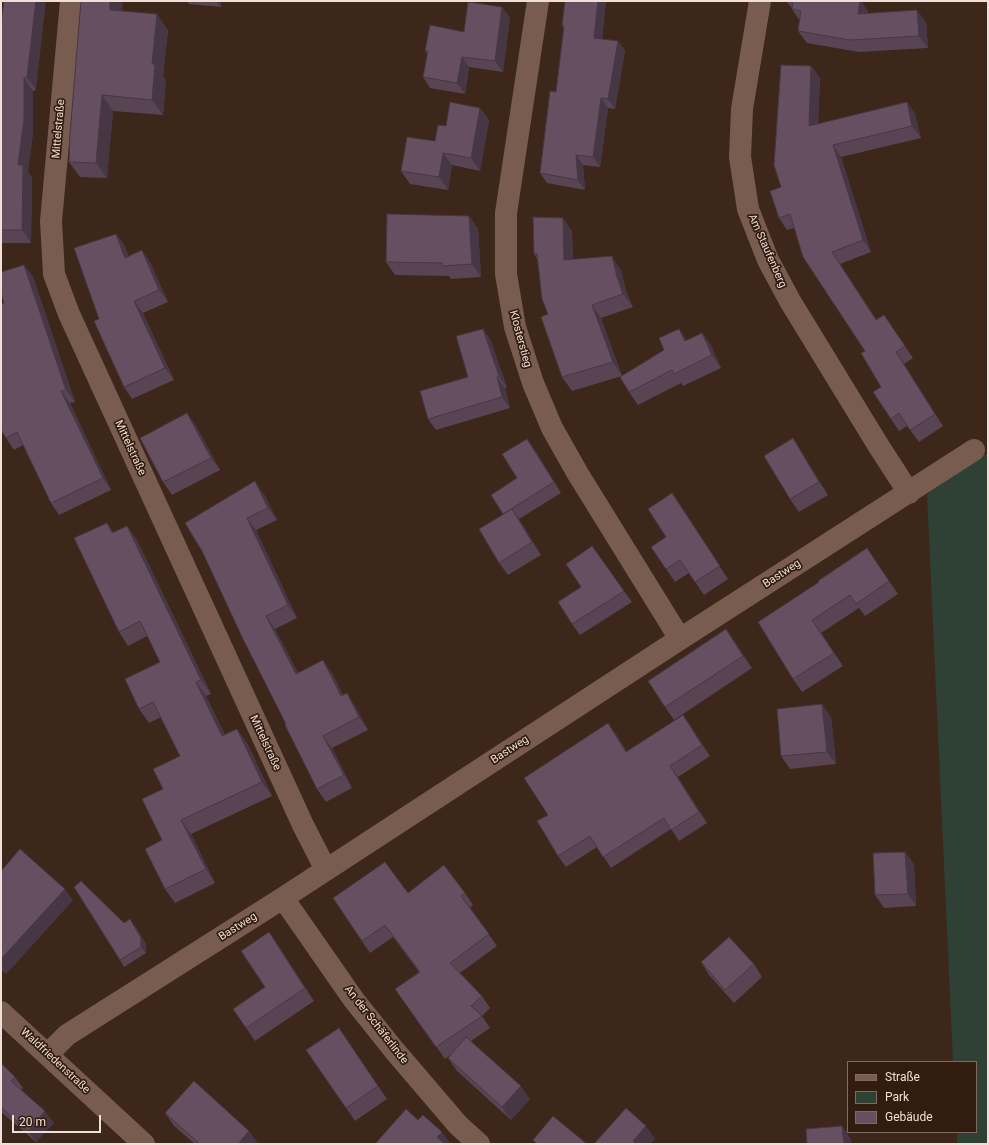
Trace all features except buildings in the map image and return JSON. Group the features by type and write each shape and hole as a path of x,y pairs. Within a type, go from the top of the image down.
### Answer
{"street":[{"name":"Mittelstraße","path":"71,1 51,222 54,274 69,314 303,826 326,870"},
{"name":"Klosterstieg","path":"538,1 506,213 506,274 515,327 533,383 552,428 578,474 680,639"},
{"name":"Am Staufenberg","path":"760,1 742,109 740,157 748,209 768,260 790,301 909,493"},
{"name":"Bastweg","path":"48,1054 67,1035 283,898 680,639 974,450"},
{"name":"An der Schäferlinde","path":"283,898 354,1000 458,1125 480,1144"},
{"name":"Waldfriedenstraße","path":"1,1012 144,1144"}],"green space":[{"path":"988,452 988,1144 957,1144 957,1133 977,1133 977,1061 953,1061 927,494"}]}
